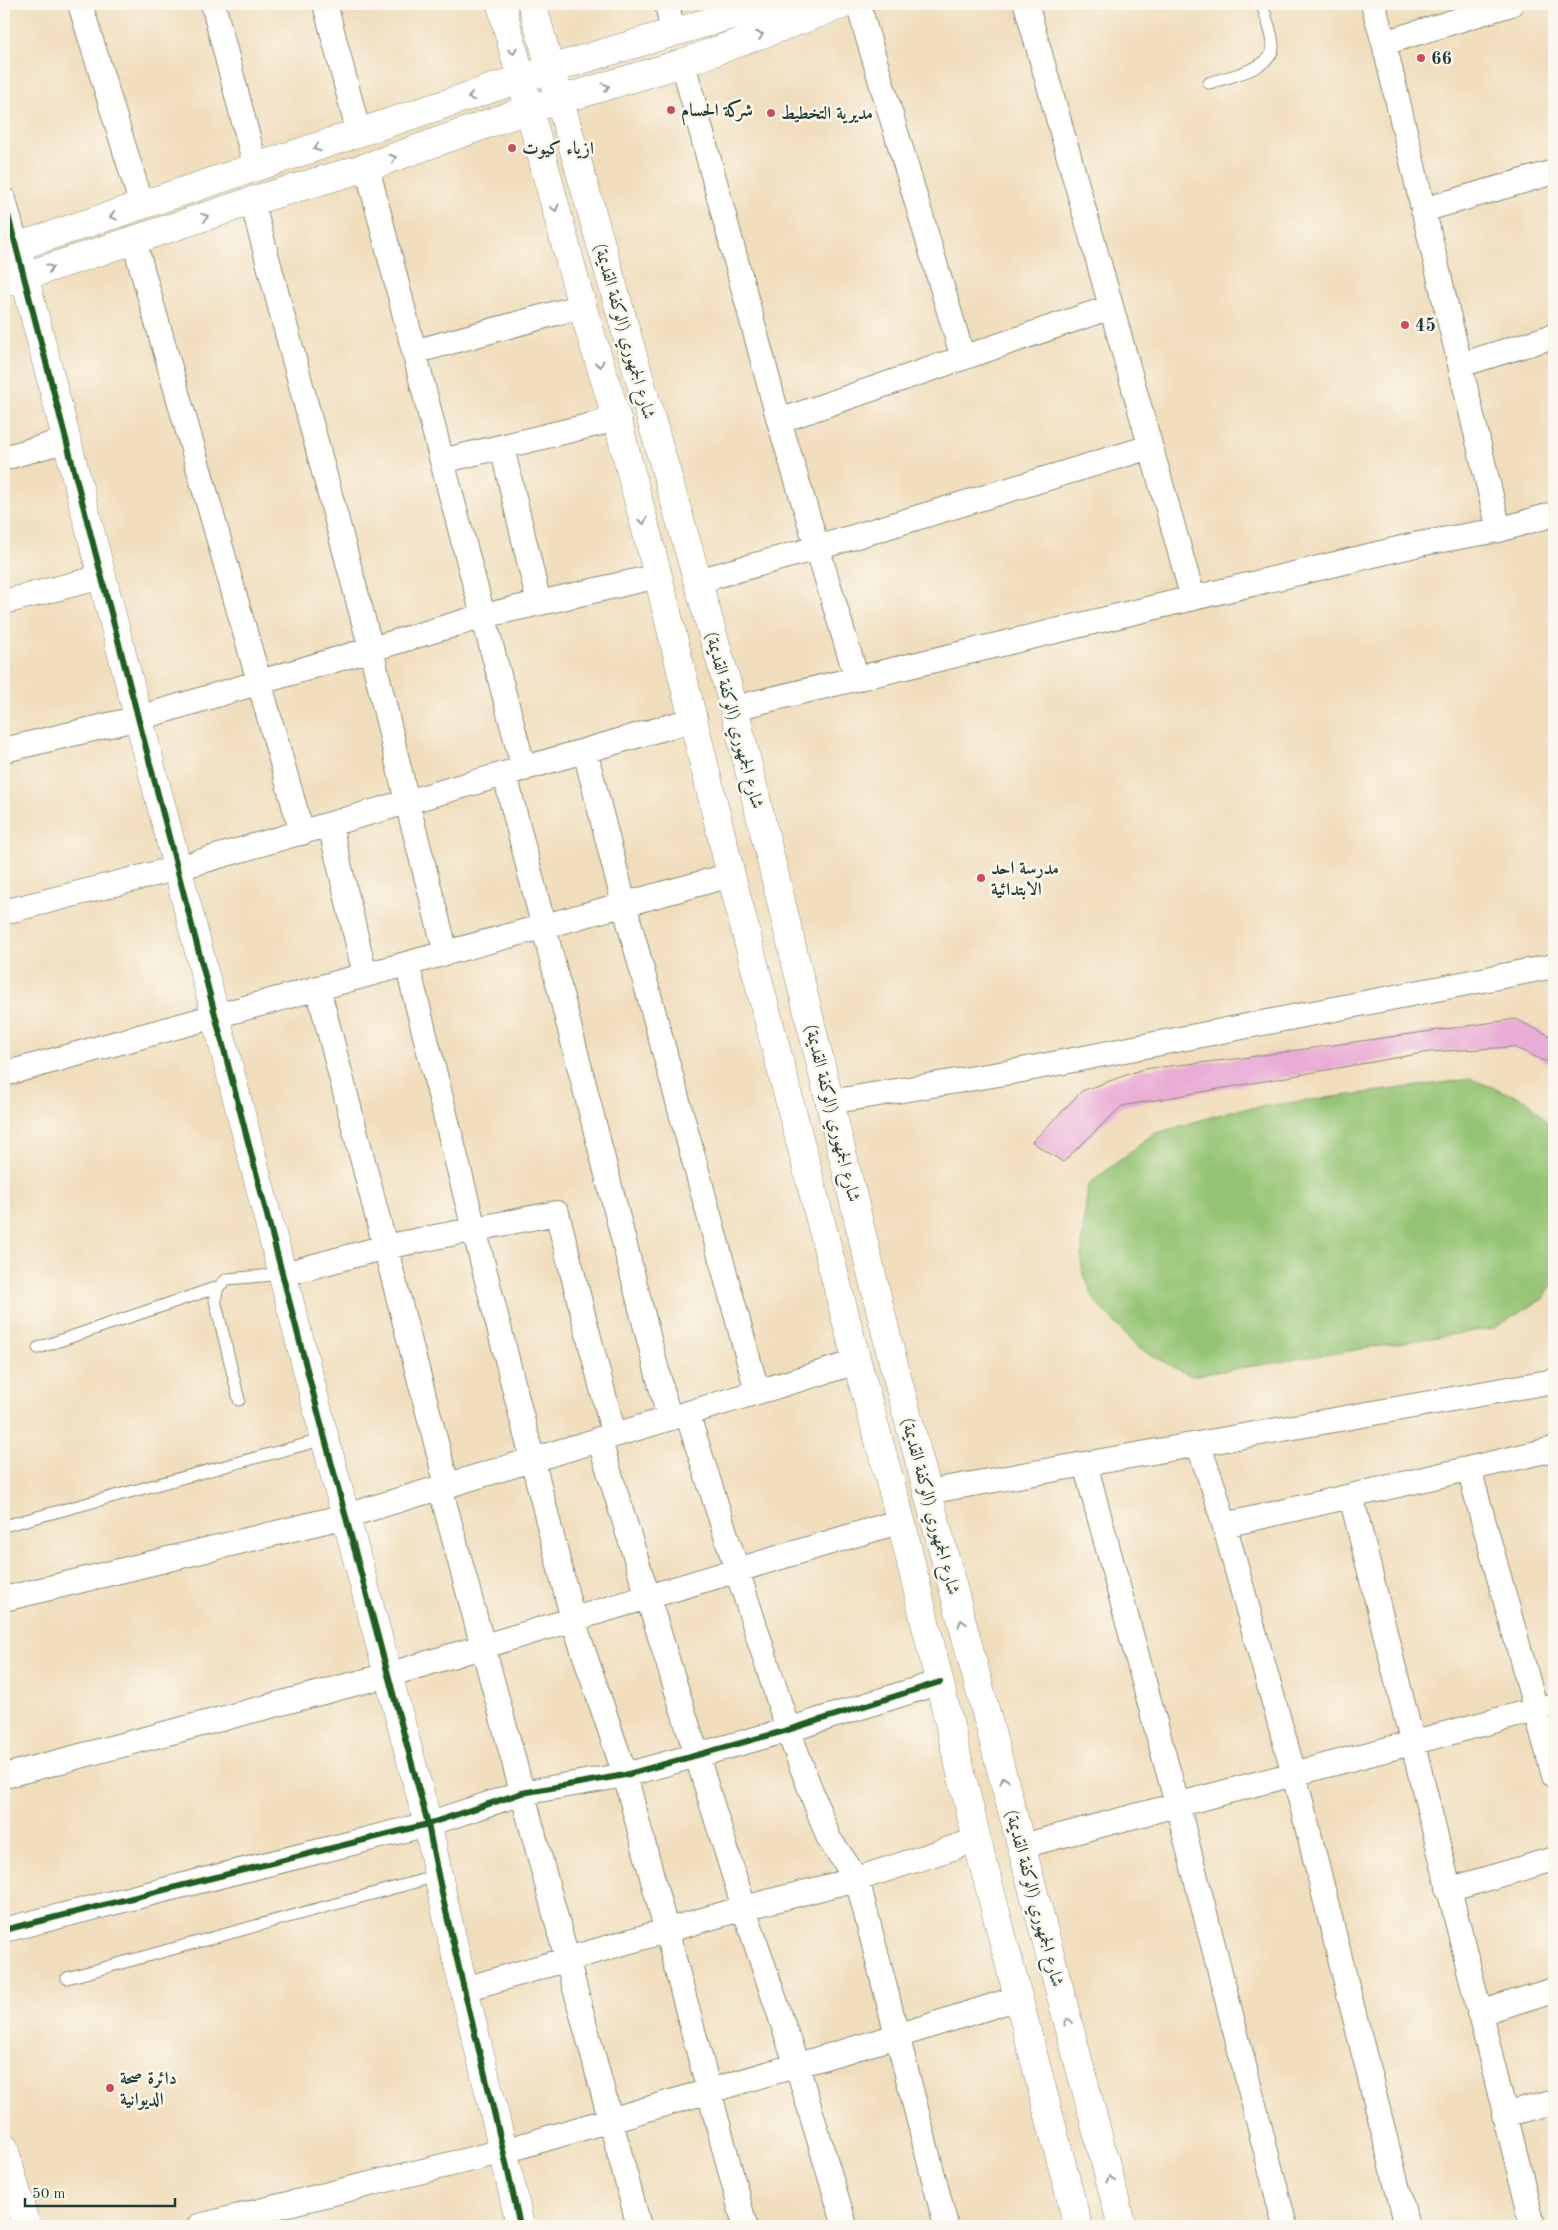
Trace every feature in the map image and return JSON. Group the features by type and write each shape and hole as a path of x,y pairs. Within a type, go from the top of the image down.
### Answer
{"main road":[{"name":"شارع الجمهوري (الوكفة القديمة)","path":"501,4 582,306 617,419 658,576 731,875 857,1362 901,1521 977,1840 1078,2226"},
{"name":"شارع الجمهوري (الوكفة القديمة)","path":"532,4 734,708 891,1354 1121,2226"},
{"path":"520,2226 504,2151 438,1876 428,1824 346,1516 67,440 14,280 10,250 550,69 769,4"},
{"path":"14,280 252,201 367,167 559,100 684,63 844,4"},
{"path":"710,785 750,774"},
{"path":"783,1076 822,1067"},
{"path":"4,2148 26,2226"}],"street":[{"path":"80,4 142,206"},
{"path":"213,4 256,168"},
{"path":"325,4 359,134"},
{"path":"667,4 672,33"},
{"path":"858,4 962,358"},
{"path":"1026,4 1193,598"},
{"path":"1372,4 1384,43 1499,530"},
{"path":"1384,43 1511,4"},
{"path":"684,63 779,421 857,679"},
{"path":"367,167 483,616 515,772 542,926 678,1415 736,1572 788,1730 829,1839 857,1879 946,2226"},
{"path":"1423,210 1554,172"},
{"path":"4,200 10,250"},
{"path":"252,201 371,649 407,802 446,953"},
{"path":"134,241 302,833"},
{"path":"414,352 582,306"},
{"path":"779,421 1111,307"},
{"path":"1460,365 1554,336"},
{"path":"442,462 617,419"},
{"path":"4,458 67,440"},
{"path":"502,447 539,603"},
{"path":"697,581 818,548 1150,447"},
{"path":"734,708 1419,544 1499,530 1554,514"},
{"path":"4,750 139,718 483,616 658,576"},
{"path":"4,602 102,577"},
{"path":"4,912 178,868 694,720"},
{"path":"585,751 624,904 758,1391"},
{"path":"330,825 365,975"},
{"path":"4,1074 731,875"},
{"path":"407,964 573,1620 625,1775 665,1932 745,2226"},
{"path":"830,1102 1016,1071 1554,966"},
{"path":"318,988 386,1247 482,1647 612,2120 639,2226"},
{"path":"284,1274 386,1247 557,1213 606,1437 648,1598 744,1908 797,2066 845,2226"},
{"path":"4,1599 346,1516 857,1362"},
{"path":"927,1492 1554,1381"},
{"path":"1198,1444 1224,1525 1294,1774 1407,2226"},
{"path":"1224,1525 1554,1449"},
{"path":"1085,1464 1177,1804 1285,2226"},
{"path":"1469,1469 1545,1708 1554,1775"},
{"path":"1351,1496 1533,2226"},
{"path":"4,1776 388,1675 901,1521"},
{"path":"4,1930 428,1824 522,1793 625,1775 788,1730 940,1682"},
{"path":"1022,1846 1545,1708"},
{"path":"465,1990 744,1908 857,1879 977,1840"},
{"path":"1448,1890 1554,1860"},
{"path":"1479,2013 1554,1990"},
{"path":"199,2226 504,2151 797,2066 1018,1998"},
{"path":"1504,2115 1554,2102"}],"lane":[{"path":"1209,83 1258,67 1272,54 1273,44 1262,4"},
{"path":"38,1348 218,1287 227,1279 284,1274"},
{"path":"218,1287 215,1300 240,1400"},
{"path":"4,1526 326,1439"},
{"path":"67,1978 438,1876"}],"green space":[{"path":"1471,1079 1528,1101 1554,1130 1554,1283 1543,1299 1494,1328 1191,1376 1138,1348 1096,1303 1082,1271 1082,1238 1088,1185 1153,1134 1235,1110"}],"building":[{"path":"1516,1019 1554,1038 1554,1065 1513,1047 1429,1052 1122,1106 1063,1162 1032,1142 1082,1091 1143,1069 1235,1059"}],"cycle path":[{"path":"4,200 325,1439 428,1824 449,1925 520,2226"},
{"path":"4,1930 428,1824 522,1793 625,1775 788,1730 940,1682"}],"place":[{"name":"66","path":"1421,58"},
{"name":"شركة الحسام","path":"671,110"},
{"name":"مديرية التخطيط","path":"771,113"},
{"name":"ازياء كيوت","path":"512,148"},
{"name":"45","path":"1405,325"},
{"name":"مدرسة احد الابتدائية","path":"981,878"},
{"name":"دائرة صحة الديوانية","path":"110,2088"}]}
